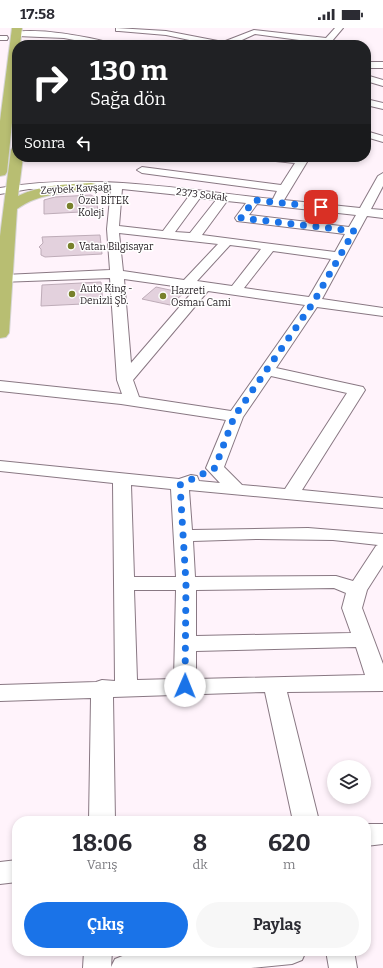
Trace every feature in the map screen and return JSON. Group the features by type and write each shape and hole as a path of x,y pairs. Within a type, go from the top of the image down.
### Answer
{"main road":[{"path":"3,35 3,51"},
{"path":"0,334 4,279 5,194 12,114"},
{"path":"5,194 14,162"},
{"path":"5,194 23,178 28,181 48,184 75,184"},
{"path":"5,194 21,199 35,193 91,187"}],"street":[{"path":"332,40 338,28 333,28"},
{"path":"114,40 119,29 166,33 194,31"},
{"path":"240,30 256,30 315,40"},
{"path":"235,40 256,30"},
{"path":"17,31 59,34 92,40"},
{"path":"179,32 207,40"},
{"path":"169,40 179,32"},
{"path":"371,65 383,65"},
{"path":"371,79 383,83"},
{"path":"371,103 383,106"},
{"path":"371,131 383,139"},
{"path":"5,194 75,184 117,185 142,170 149,162"},
{"path":"278,203 284,189 301,162"},
{"path":"142,170 284,189"},
{"path":"180,485 215,468 234,417 313,303 383,176"},
{"path":"117,185 113,229 125,380 132,401"},
{"name":"Zeybek Kavşağı","path":"91,187 117,185"},
{"name":"2373 Sokak","path":"117,185 383,214"},
{"path":"166,235 197,194"},
{"path":"193,238 224,197"},
{"path":"254,200 241,218 354,231"},
{"path":"113,229 339,256"},
{"path":"187,284 227,242"},
{"path":"236,291 269,247"},
{"path":"4,279 117,274 383,312"},
{"path":"125,380 204,287"},
{"path":"267,371 357,390 290,495"},
{"path":"0,386 132,401 234,417"},
{"path":"0,466 180,485 383,503"},
{"path":"215,468 237,490"},
{"path":"122,479 126,688"},
{"path":"180,485 186,583 185,686"},
{"path":"183,536 320,533 359,536 383,540"},
{"path":"0,693 102,688 381,683 352,608 357,590 383,550"},
{"path":"124,584 336,582 357,590"},
{"path":"185,644 364,640"},
{"path":"274,684 305,816"},
{"path":"102,688 102,816"},
{"path":"371,835 383,834"},
{"path":"0,873 12,872"},
{"path":"97,968 98,956"},
{"path":"125,968 243,956"},
{"path":"341,956 343,968"}],"building":[{"name":"Özel BİTEK Koleji","path":"91,195 96,198 98,211 44,214 44,200 55,197"},
{"name":"Vatan Bilgisayar","path":"100,235 102,254 45,257 41,255 41,249 39,247 43,243 42,237"},
{"name":"Auto King - Denizli Şb.","path":"101,282 103,303 41,306 42,285"},
{"name":"Hazreti Osman Cami","path":"156,287 184,293 170,305 142,299"}],"place":[{"name":"Özel BİTEK Koleji","path":"70,206"},
{"name":"Vatan Bilgisayar","path":"71,246"},
{"name":"Auto King - Denizli Şb.","path":"72,294"},
{"name":"Hazreti Osman Cami","path":"163,296"}],"route":[{"path":"185,686 186,583 180,485 215,468 234,417 313,303 354,231 241,218 254,200 321,207"}]}
